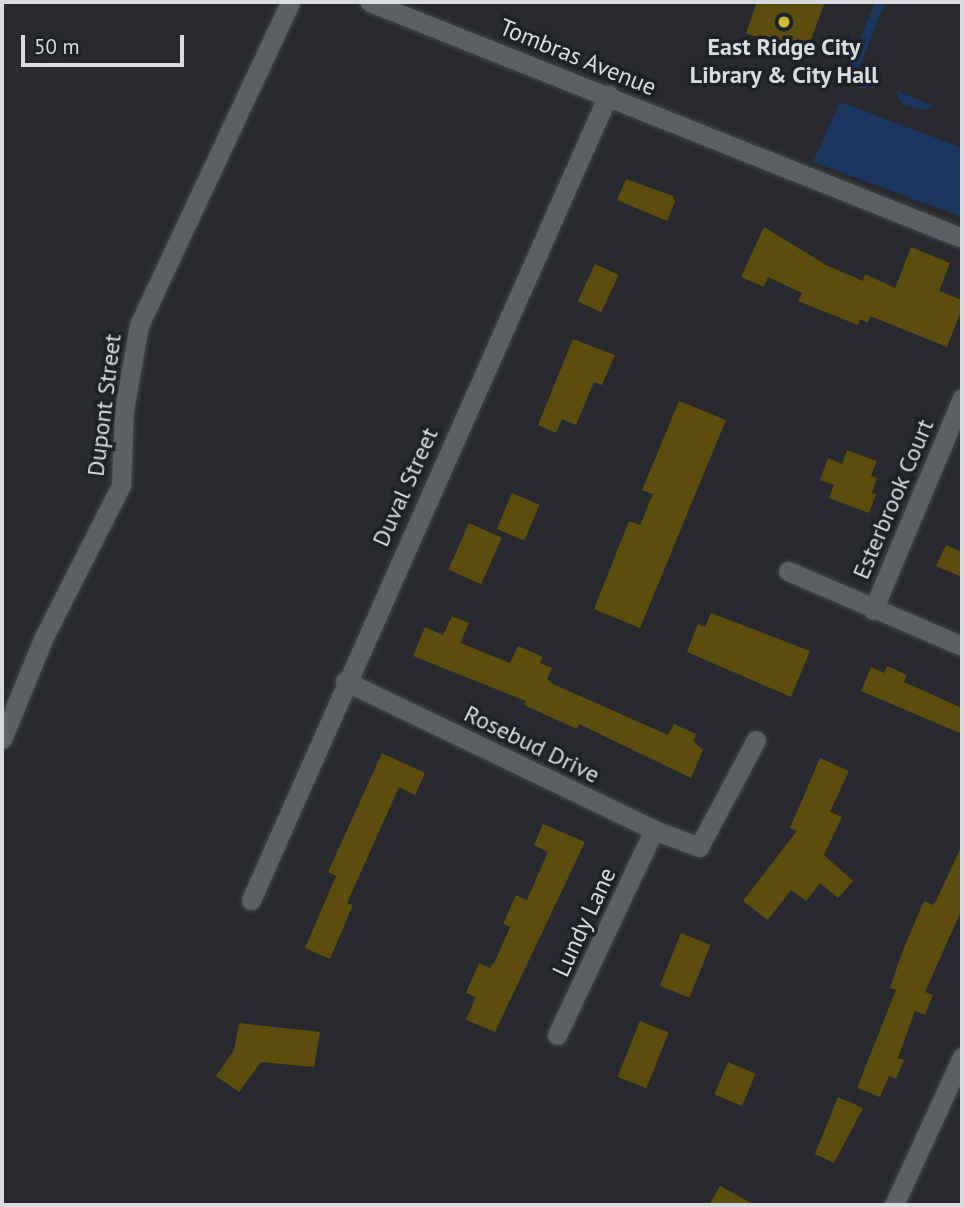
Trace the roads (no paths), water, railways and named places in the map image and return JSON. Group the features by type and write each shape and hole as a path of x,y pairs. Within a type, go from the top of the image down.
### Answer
{"street":[{"name":"Dupont Street","path":"2,739 43,639 121,485 124,410 139,325 290,2"},
{"name":"Tombras Avenue","path":"370,2 962,238"},
{"name":"Duval Street","path":"251,900 345,681 608,95"},
{"name":"Esterbrook Court","path":"788,571 873,610 962,398"},
{"path":"873,610 962,646"},
{"name":"Rosebud Drive","path":"345,681 654,830 699,847 756,740"},
{"name":"Lundy Lane","path":"557,1035 654,830"},
{"path":"894,1205 962,1057"}],"place":[{"name":"East Ridge City Library & City Hall","path":"784,22"}]}
